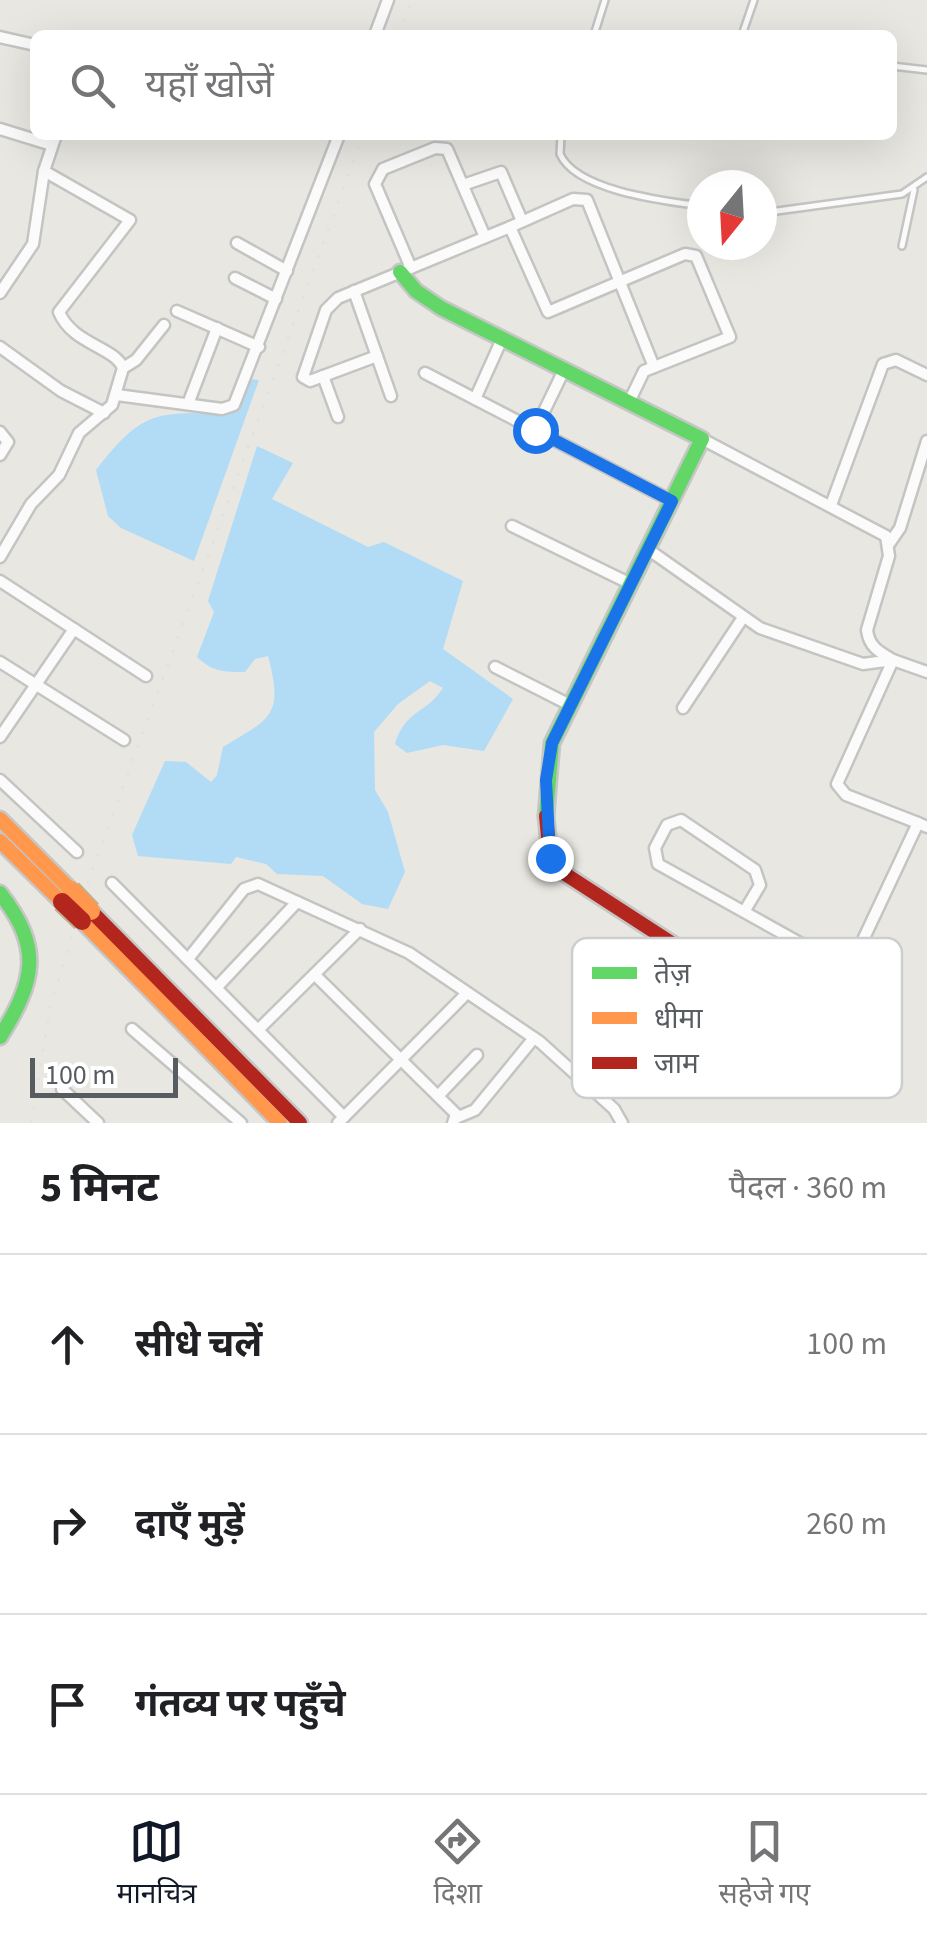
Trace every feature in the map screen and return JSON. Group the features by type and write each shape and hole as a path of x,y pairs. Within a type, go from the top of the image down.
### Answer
{"main road":[{"path":"405,270 416,291 441,308 702,439 568,704 552,743 546,780 548,846 554,864 665,938"},
{"path":"0,819 66,896 300,1123"},
{"path":"0,841 66,896"},
{"path":"0,1037 24,993 34,959 27,928 1,897"},
{"path":"86,916 280,1123"}],"street":[{"path":"378,30 388,0"},
{"path":"0,36 30,45"},
{"path":"0,129 30,135"},
{"path":"0,293 34,244 44,171 54,140"},
{"path":"117,395 222,409 234,405 336,140"},
{"path":"405,270 375,184 377,173 443,147 486,237"},
{"path":"44,171 130,220 59,312 82,341 114,355 123,368"},
{"path":"463,184 501,172 522,222"},
{"path":"377,356 310,381 302,377 330,303 573,199 586,200 654,367"},
{"path":"510,227 548,312 685,254 696,256 730,331 725,341 641,374 629,402"},
{"path":"237,243 287,271"},
{"path":"235,278 276,299"},
{"path":"354,291 391,396"},
{"path":"178,311 258,347"},
{"path":"0,556 31,504 58,475 79,433 104,413 117,395 123,368 136,360 164,325"},
{"path":"188,404 217,328"},
{"path":"475,399 502,339"},
{"path":"0,347 60,390 104,413"},
{"path":"831,505 883,364 896,360 927,375"},
{"path":"535,430 564,370"},
{"path":"425,373 672,501"},
{"path":"323,376 338,417"},
{"path":"0,432 8,442 0,455"},
{"path":"702,439 875,528 889,544"},
{"path":"927,441 900,528 889,544 867,630 868,641 876,651 927,672"},
{"path":"512,526 631,584"},
{"path":"648,550 742,619 863,664 893,660"},
{"path":"0,581 146,676"},
{"path":"683,708 742,619"},
{"path":"0,738 74,628"},
{"path":"865,938 922,825 846,795 837,784 893,660"},
{"path":"0,662 124,740"},
{"path":"496,667 568,704"},
{"path":"0,780 77,852"},
{"path":"744,912 760,885 756,870 682,820 667,825 655,848 658,864 744,912 791,938"},
{"path":"112,883 341,1120 466,992"},
{"path":"188,959 250,886 258,884 408,953 534,1038 572,1072"},
{"path":"216,987 298,902"},
{"path":"258,1030 360,929"},
{"path":"316,975 438,1096 454,1121 475,1110 534,1038"},
{"path":"132,1029 240,1123"},
{"path":"438,1096 477,1055"},
{"path":"62,1089 98,1123"},
{"path":"602,1098 622,1123"}],"lane":[{"path":"596,30 606,0"},
{"path":"744,30 754,0"},
{"path":"897,67 927,70"},
{"path":"561,140 560,154 574,172 634,196 687,204"},
{"path":"902,246 914,190 927,177"},
{"path":"777,211 914,190"}],"water":[{"path":"243,378 259,380 194,561 121,528 108,516 96,470 112,450 139,425 152,419 183,413 228,414"},
{"path":"257,446 293,463 272,499 368,547 384,542 463,581 443,649 513,699 484,751 443,745 407,753 395,744 410,718 443,688 430,681 398,704 374,732 375,790 388,812 405,872 388,909 362,904 323,876 277,874 266,864 236,857 231,864 138,856 132,835 165,761 186,762 211,782 217,775 223,747 263,721 273,704 268,656 255,659 245,672 219,670 197,657 214,612 208,601"}],"railway":[{"path":"401,30 412,0"},
{"path":"31,1123 50,1008 88,882 361,140"}],"traffic: fast":[{"path":"400,272 416,291 441,308 702,439 552,743 546,816"},
{"path":"0,893 23,931 29,965 21,999 0,1037"}],"traffic: slow":[{"path":"0,819 71,890"},
{"path":"0,841 62,902"},
{"path":"71,890 91,911"},
{"path":"82,921 280,1123"}],"traffic: jam":[{"path":"546,816 549,847 562,872 664,938"},
{"path":"62,902 82,921"},
{"path":"91,911 300,1123"}],"route":[{"path":"535,430 672,501 552,743 546,780 550,858"}]}
